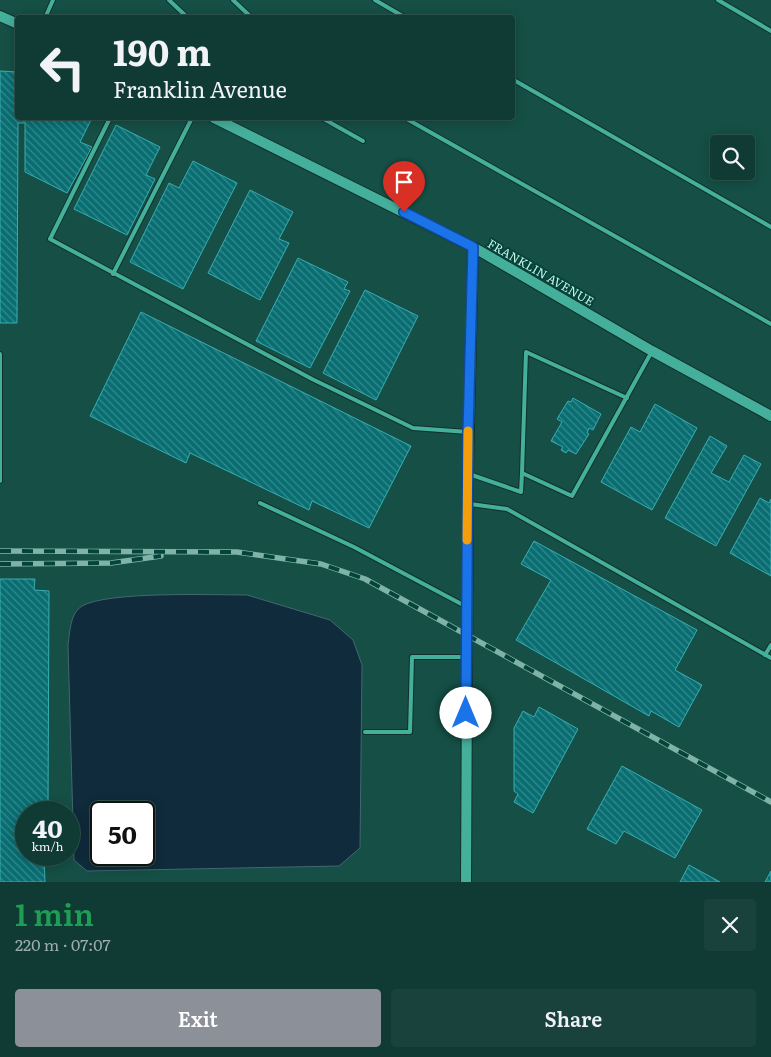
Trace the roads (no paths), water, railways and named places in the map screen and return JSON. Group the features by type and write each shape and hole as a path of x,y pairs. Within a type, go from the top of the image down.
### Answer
{"main road":[{"path":"0,16 15,23"},
{"name":"FRANKLIN AVENUE","path":"218,120 473,247 652,351 771,416"},
{"path":"466,882 468,432 473,247"}],"lane":[{"path":"46,15 53,0"},
{"path":"169,0 185,15"},
{"path":"233,0 249,15"},
{"path":"375,0 401,15"},
{"path":"718,0 771,30"},
{"path":"515,80 771,227"},
{"path":"109,120 50,239 312,379 413,428 468,432"},
{"path":"113,274 191,120"},
{"path":"325,120 363,142"},
{"path":"409,120 771,324"},
{"path":"522,473 572,496 652,351"},
{"path":"468,473 521,492 526,352 627,398"},
{"path":"0,354 0,481"},
{"path":"260,503 354,546 467,607"},
{"path":"468,504 507,509 771,658"},
{"path":"765,655 771,645"},
{"path":"365,732 410,732 412,657 466,657"}],"water":[{"path":"162,595 247,595 330,620 353,640 362,665 360,848 339,866 87,871 80,865 80,801 72,801 68,644 71,623 78,609 95,601"}],"railway":[{"path":"0,551 237,552 321,564 365,579 771,802"},
{"path":"0,564 111,563 161,556"}]}
